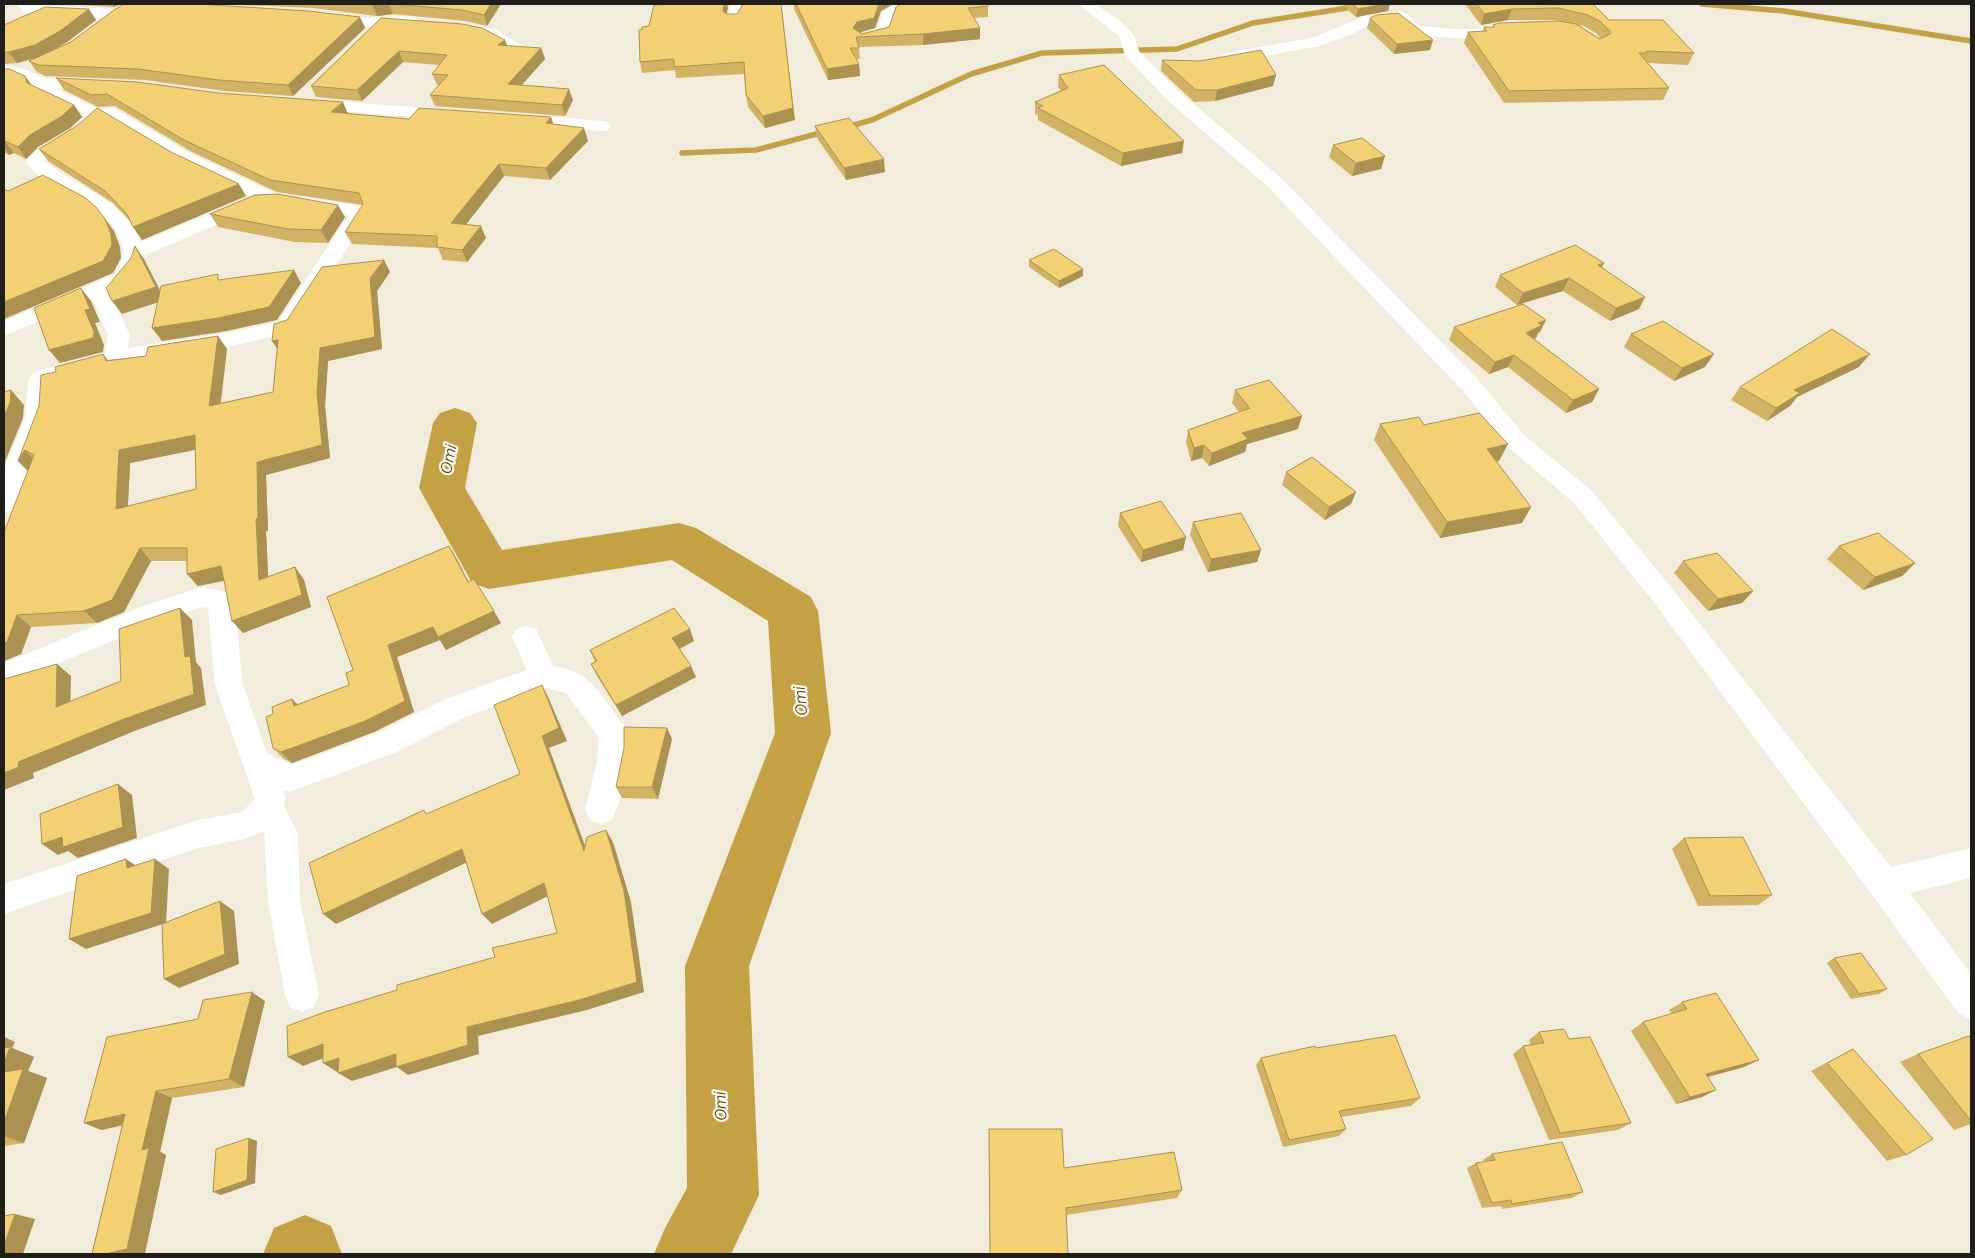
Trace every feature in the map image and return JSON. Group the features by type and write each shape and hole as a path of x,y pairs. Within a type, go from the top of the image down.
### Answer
{"street":[{"path":"24,4 29,10 121,11 100,26"},
{"path":"734,20 737,6 742,4"},
{"path":"864,38 883,33 888,15 906,4"},
{"path":"1085,4 1126,35 1131,52 1154,65 1172,95 1273,180 1472,387 1517,442 1582,497 1661,593 1884,884 1971,1002"},
{"path":"304,14 378,23 393,21 430,25"},
{"path":"1207,62 1320,41 1346,32 1369,19 1400,16 1412,29 1463,34 1472,34 1495,28 1535,26"},
{"path":"364,40 377,28 378,23"},
{"path":"457,27 491,33 516,47"},
{"path":"9,73 39,74 116,86"},
{"path":"39,74 42,89 91,111 92,114"},
{"path":"311,90 293,103 469,116"},
{"path":"92,114 108,112 185,158 272,199"},
{"path":"92,114 93,117 84,127 48,148 35,162 55,179 104,206 117,217 133,243 135,258 130,272 102,300 119,335 115,357"},
{"path":"498,118 602,126"},
{"path":"4,504 9,485 37,418 39,380 42,377 115,357 228,340 285,327 358,216 358,211 272,199 259,200 134,252"},
{"path":"4,329 121,279"},
{"path":"4,675 153,614 202,597 221,600 230,685 255,760 272,797 268,806 257,819 241,825 214,829 4,899"},
{"path":"526,637 544,676"},
{"path":"255,760 290,779 386,743 455,708 544,676 565,679 576,685 614,735 612,761 602,810"},
{"path":"268,806 282,834 284,901 302,995"},
{"path":"1884,884 1971,863"}],"building":[{"path":"124,4 197,4 308,11 360,17 288,85 219,80 138,69 38,65 29,61 71,42"},
{"path":"393,4 491,4 484,15 462,10"},
{"path":"724,4 723,11 727,14 737,14 743,4 781,4 793,108 763,116 746,95 744,62 674,67 674,59 640,62 639,30 642,30 642,27 649,26 654,5"},
{"path":"796,4 879,4 874,18 857,22 853,28 862,34 889,27 896,7 901,4 988,4 988,6 968,8 980,28 923,34 856,37 859,48 850,48 859,64 827,69"},
{"path":"1353,4 1384,4 1358,9"},
{"path":"1477,4 1593,4 1609,20 1663,20 1694,53 1646,51 1647,53 1639,53 1669,88 1509,91 1468,32 1487,31 1484,27 1494,27 1493,25 1499,23 1558,21 1576,24 1600,39 1610,34 1610,31 1601,22 1588,15 1558,8 1512,9 1484,14"},
{"path":"45,7 89,9 60,31 35,45 4,52 4,25"},
{"path":"1398,13 1433,40 1397,44 1370,18 1376,15"},
{"path":"381,18 462,24 482,28 505,40 498,45 541,48 508,84 569,89 562,105 430,95 448,75 432,74 447,55 399,51 357,90 311,86"},
{"path":"1261,50 1276,75 1217,90 1196,90 1162,60 1200,61"},
{"path":"1104,65 1184,141 1123,153 1038,108 1043,106 1035,102 1068,88 1059,75"},
{"path":"4,69 9,69 25,76 27,83 74,105 62,116 30,135 18,147 4,142"},
{"path":"56,78 137,82 218,93 343,102 331,112 409,119 419,108 551,117 546,123 584,128 546,168 499,164 451,223 481,226 462,250 437,247 437,236 345,232 363,204 359,193 270,180 184,140 107,94 91,95"},
{"path":"97,108 171,152 239,184 133,227 127,214 105,191 39,149 78,125"},
{"path":"849,118 884,159 844,168 815,126"},
{"path":"1362,138 1385,156 1356,163 1333,145"},
{"path":"43,175 84,197 96,207 105,219 111,234 112,245 103,261 4,302 4,189 8,191"},
{"path":"277,194 338,205 321,230 288,229 210,214 255,195"},
{"path":"1575,245 1604,263 1598,265 1645,297 1616,308 1569,278 1523,293 1500,275"},
{"path":"135,246 156,287 112,301 106,288 131,258"},
{"path":"1054,249 1083,269 1059,281 1029,260"},
{"path":"384,260 370,278 375,337 320,348 317,393 322,445 257,462 258,518 256,519 259,580 295,567 302,595 232,621 221,566 187,574 187,548 140,548 112,600 84,611 17,615 7,642 4,643 4,532 34,455 25,450 18,461 39,406 41,375 56,372 55,367 103,354 106,361 146,356 148,347 218,336 209,406 273,392 278,340 272,341 274,324 287,320 322,267","holes":["195,435 196,489 116,509 119,450"]},
{"path":"294,270 269,307 218,318 152,328 161,286 218,274 218,280"},
{"path":"81,288 90,309 85,310 94,332 93,338 49,350 34,308"},
{"path":"1523,304 1546,320 1538,323 1542,325 1526,333 1599,389 1573,400 1514,355 1495,362 1454,327"},
{"path":"1663,321 1714,354 1682,368 1631,334"},
{"path":"1832,329 1870,354 1794,390 1800,393 1776,408 1740,387"},
{"path":"1269,380 1302,416 1242,433 1248,439 1212,453 1204,445 1194,448 1188,430 1250,408 1235,390"},
{"path":"11,390 10,403 4,416 4,392"},
{"path":"1479,413 1508,444 1487,449 1531,507 1447,522 1380,424 1419,417 1424,425"},
{"path":"1312,457 1356,492 1329,507 1286,472"},
{"path":"1161,501 1186,537 1143,550 1120,513"},
{"path":"1241,513 1261,550 1211,559 1193,522"},
{"path":"1878,533 1915,563 1875,577 1839,546"},
{"path":"449,546 468,582 474,579 494,611 438,637 433,627 388,645 405,701 365,721 281,752 273,748 266,717 273,714 272,707 292,699 294,706 349,685 346,673 353,670 327,597"},
{"path":"1717,553 1753,591 1718,599 1683,561"},
{"path":"180,608 185,657 190,656 194,694 124,719 18,762 19,767 4,773 4,679 57,664 56,707 121,681 119,629"},
{"path":"674,608 690,629 672,638 691,666 616,705 591,664 597,661 590,650"},
{"path":"542,685 559,728 542,736 584,851 587,837 606,830 624,891 637,982 579,1000 467,1027 468,1045 396,1067 396,1054 338,1073 339,1058 323,1063 323,1044 288,1057 287,1026 397,990 397,985 495,957 492,948 557,933 544,883 482,914 462,849 323,914 309,863 424,810 426,814 520,774 494,705"},
{"path":"624,727 667,728 652,787 616,787 624,748"},
{"path":"118,784 123,827 63,847 62,837 42,844 40,814"},
{"path":"1743,837 1772,895 1710,896 1684,838"},
{"path":"126,859 127,868 155,859 151,913 69,939 77,876"},
{"path":"220,901 225,954 164,979 162,924"},
{"path":"1861,953 1887,989 1859,994 1834,958"},
{"path":"252,992 229,1079 156,1091 142,1150 149,1148 127,1249 105,1254 92,1254 125,1114 84,1123 107,1037 198,1019 203,1000"},
{"path":"1716,993 1759,1060 1706,1074 1716,1090 1690,1097 1643,1022 1687,1009 1682,1002"},
{"path":"1564,1029 1569,1039 1590,1037 1631,1123 1560,1133 1523,1046 1544,1043 1539,1032"},
{"path":"1395,1035 1420,1098 1339,1111 1346,1129 1289,1140 1261,1058 1315,1046 1316,1048"},
{"path":"1969,1036 1971,1039 1971,1121 1918,1054"},
{"path":"10,1047 4,1063 4,1048"},
{"path":"1853,1049 1933,1139 1906,1155 1827,1063"},
{"path":"23,1069 4,1122 4,1072"},
{"path":"989,1129 1062,1129 1064,1168 1174,1152 1182,1190 1066,1208 1068,1254 990,1254"},
{"path":"249,1138 247,1180 213,1192 216,1149"},
{"path":"1562,1142 1583,1192 1512,1204 1511,1200 1492,1203 1476,1163 1495,1160 1492,1154"},
{"path":"15,1214 4,1246 4,1216"}],"waterway":[{"path":"843,128 872,120 971,74 1042,53 1177,49 1253,23 1372,4"},
{"path":"1702,4 1784,11 1971,41"},
{"path":"682,153 756,150 828,131"},
{"name":"Omi","path":"455,423 442,488 489,570 679,541 793,611 803,733 717,966 723,1195 691,1254"},
{"name":"Omi","path":"300,1254 305,1252 305,1254"}]}
